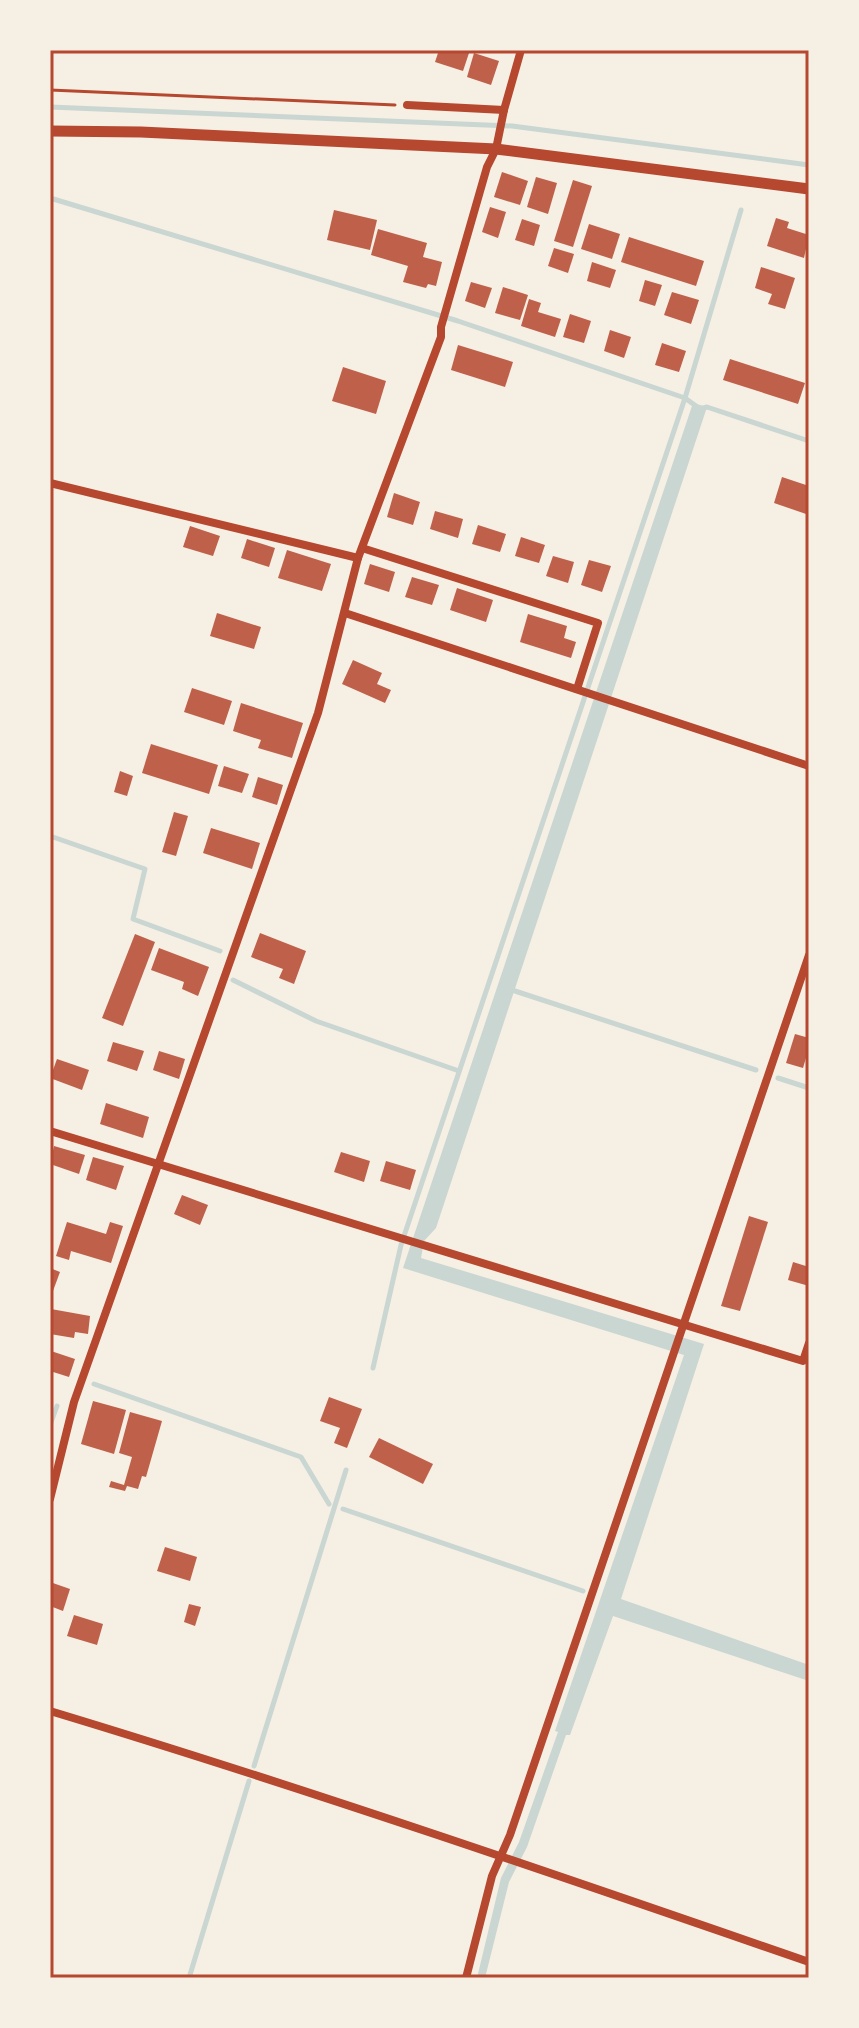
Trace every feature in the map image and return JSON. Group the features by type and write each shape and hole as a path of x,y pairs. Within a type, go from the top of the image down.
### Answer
{"street":[{"path":"50,1499 74,1402 318,713 358,558 441,337 445,309 487,167 496,149 521,50"},
{"path":"407,105 504,110"},
{"path":"50,131 141,132 496,149 809,189"},
{"path":"50,483 358,558"},
{"path":"362,548 598,623 577,689"},
{"path":"345,613 809,766"},
{"path":"466,1978 492,1876 510,1835 809,955"},
{"path":"50,1131 806,1362 809,1343"},
{"path":"50,1711 236,1767 307,1794 500,1856 809,1962"}],"path":[{"path":"50,90 407,105"}],"shaded area":[{"path":"693,403 707,407 436,1228 424,1241 421,1258 704,1344 621,1599 809,1665 809,1681 613,1616 570,1735 566,1735 527,1847 509,1882 485,1978 477,1978 501,1878 519,1842 558,1732 555,1731 684,1355 403,1268"}],"building":[{"path":"439,50 470,50 463,71 435,62"},
{"path":"474,53 499,61 491,85 467,77"},
{"path":"502,172 528,181 520,205 494,197"},
{"path":"536,177 557,183 548,214 527,207"},
{"path":"573,180 592,186 573,247 554,241"},
{"path":"490,207 506,212 498,238 482,232"},
{"path":"334,210 377,220 370,250 327,240"},
{"path":"776,218 789,222 787,228 809,235 804,258 767,246"},
{"path":"522,219 540,225 534,246 515,240"},
{"path":"589,224 620,234 612,259 581,249"},
{"path":"378,229 427,243 423,257 442,262 436,286 428,284 426,288 403,282 408,266 371,255"},
{"path":"629,237 704,261 696,286 621,262"},
{"path":"554,248 574,254 568,273 548,266"},
{"path":"592,262 616,270 610,288 587,281"},
{"path":"761,267 795,278 785,309 768,304 772,294 755,288"},
{"path":"645,280 662,285 655,306 639,301"},
{"path":"471,282 492,288 485,308 465,301"},
{"path":"503,287 528,295 520,320 495,313"},
{"path":"672,292 699,300 691,324 664,315"},
{"path":"529,299 541,303 538,312 561,319 555,337 521,326"},
{"path":"570,314 591,321 584,343 563,337"},
{"path":"610,330 631,337 624,358 604,351"},
{"path":"662,343 686,351 679,372 655,365"},
{"path":"458,345 513,362 505,387 451,370"},
{"path":"730,359 805,383 798,404 723,380"},
{"path":"343,367 386,381 376,414 332,401"},
{"path":"782,477 809,486 809,515 774,503"},
{"path":"394,493 420,502 413,525 387,517"},
{"path":"435,511 463,519 458,538 430,529"},
{"path":"478,525 506,534 500,552 472,544"},
{"path":"190,526 220,536 213,556 183,547"},
{"path":"521,537 545,545 539,563 515,556"},
{"path":"247,539 275,548 269,567 241,558"},
{"path":"287,550 331,564 322,591 278,578"},
{"path":"553,556 574,562 568,583 546,576"},
{"path":"589,560 611,566 602,592 581,585"},
{"path":"370,564 395,572 389,592 364,584"},
{"path":"412,577 439,585 432,605 405,597"},
{"path":"457,588 493,600 486,622 450,610"},
{"path":"217,613 261,627 254,649 210,636"},
{"path":"528,614 567,626 564,638 576,642 571,658 520,642"},
{"path":"353,660 382,673 377,684 391,690 385,703 342,684"},
{"path":"192,688 232,701 224,725 184,712"},
{"path":"241,703 303,723 292,758 258,748 261,740 233,731"},
{"path":"151,744 218,765 209,794 142,773"},
{"path":"224,766 249,774 242,793 218,786"},
{"path":"120,771 133,776 127,796 114,792"},
{"path":"258,777 283,785 277,805 252,797"},
{"path":"174,812 188,816 176,856 162,852"},
{"path":"211,828 260,843 252,869 203,853"},
{"path":"260,933 306,951 294,984 279,978 283,969 251,957"},
{"path":"135,934 155,942 123,1026 102,1018"},
{"path":"159,948 209,967 198,996 182,989 184,982 151,970"},
{"path":"795,1034 809,1038 803,1068 786,1063"},
{"path":"113,1042 144,1051 137,1071 107,1061"},
{"path":"159,1051 185,1059 179,1079 153,1070"},
{"path":"57,1059 89,1070 82,1090 50,1078"},
{"path":"106,1103 149,1117 143,1138 100,1124"},
{"path":"54,1146 85,1155 79,1174 50,1164"},
{"path":"341,1152 370,1161 364,1182 334,1172"},
{"path":"93,1157 124,1166 116,1190 86,1180"},
{"path":"386,1161 416,1170 410,1190 380,1181"},
{"path":"182,1195 208,1205 200,1225 174,1214"},
{"path":"749,1216 768,1222 740,1311 721,1306"},
{"path":"67,1222 106,1234 110,1222 123,1226 111,1263 71,1251 69,1260 56,1256"},
{"path":"793,1262 809,1267 809,1286 788,1280"},
{"path":"50,1268 60,1272 50,1299"},
{"path":"51,1309 90,1316 88,1334 75,1332 74,1338 50,1334"},
{"path":"51,1351 75,1359 69,1377 50,1371"},
{"path":"329,1397 362,1409 347,1448 334,1443 340,1428 320,1421"},
{"path":"93,1401 126,1410 114,1454 81,1444"},
{"path":"130,1412 162,1421 146,1477 142,1476 138,1489 127,1486 125,1491 109,1487 111,1481 124,1485 132,1457 119,1453"},
{"path":"379,1438 433,1464 423,1484 369,1457"},
{"path":"165,1547 197,1557 190,1581 157,1571"},
{"path":"50,1582 70,1589 63,1611 50,1606"},
{"path":"189,1604 201,1607 195,1626 184,1622"},
{"path":"74,1615 103,1624 97,1645 67,1636"}],"waterway":[{"path":"50,107 512,126 809,165"},
{"path":"50,198 458,321 685,398 700,409 707,407 809,441"},
{"path":"373,1368 401,1245 685,398 741,210"},
{"path":"50,836 145,869 133,919 220,951"},
{"path":"233,980 316,1021 459,1071"},
{"path":"515,991 756,1070"},
{"path":"778,1078 809,1088"},
{"path":"94,1384 301,1457 329,1504"},
{"path":"50,1425 57,1406"},
{"path":"254,1766 346,1470"},
{"path":"343,1509 583,1591"},
{"path":"189,1978 249,1781"}]}
